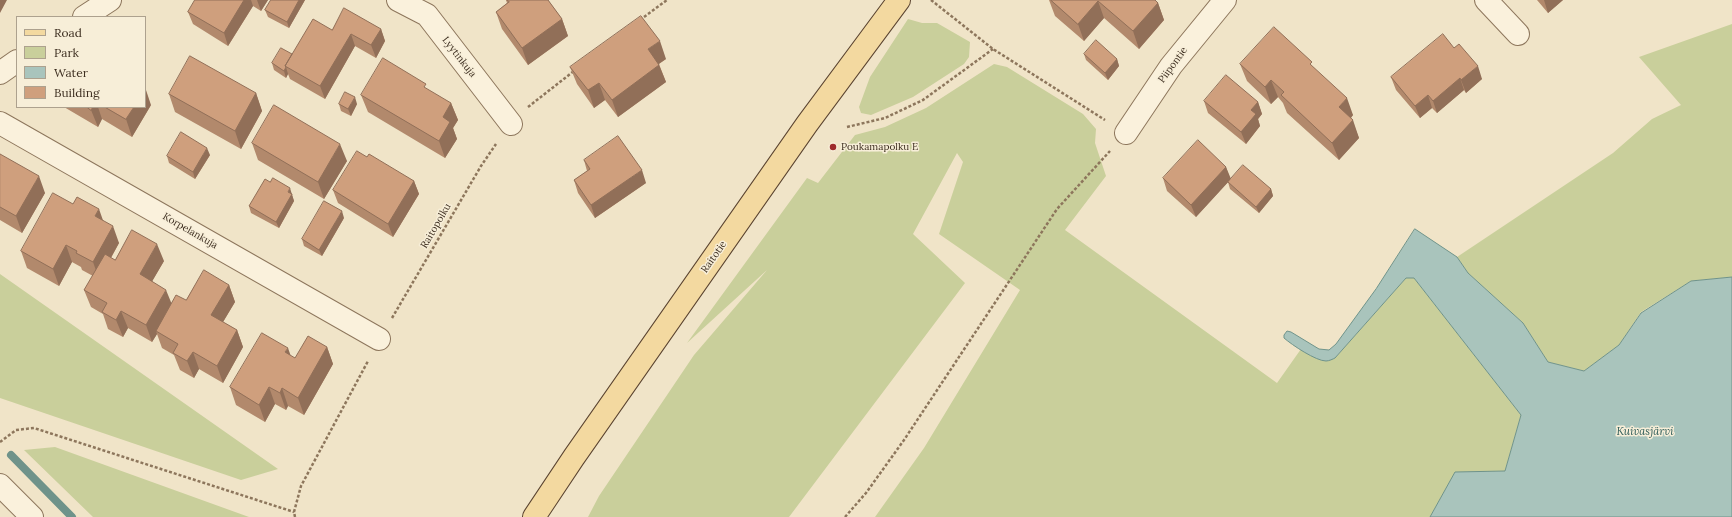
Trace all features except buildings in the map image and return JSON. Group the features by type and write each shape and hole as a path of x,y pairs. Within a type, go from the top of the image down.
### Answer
{"main road":[{"name":"Raitotie","path":"534,517 574,457 807,124 899,0"}],"street":[{"path":"86,16 110,0"},
{"name":"Lyytinkuja","path":"398,0 427,15 511,124"},
{"name":"Piipontie","path":"1126,133 1171,66 1225,0"},
{"path":"1486,0 1518,34"},
{"path":"0,73 16,62"},
{"name":"Korpelankuja","path":"0,123 379,339"},
{"path":"0,485 32,517"}],"path":[{"path":"635,24 667,0"},
{"path":"845,517 866,493 904,440 1057,209 1126,133 993,48 931,0"},
{"path":"847,127 885,118 923,100 993,48"},
{"name":"Raitopolku","path":"295,517 294,512 301,486 379,339 481,166 511,124 536,100 579,67"},
{"path":"0,442 16,430 34,428 294,512"}],"green space":[{"path":"908,19 922,23 937,23 970,42 969,57 964,64 913,97 871,115 861,113 859,107 870,77"},
{"path":"1732,24 1732,277 1691,281 1641,312 1619,345 1584,371 1548,362 1523,323 1468,273 1457,257 1613,153 1652,119 1681,105 1639,57"},
{"path":"994,64 1007,67 1083,114 1096,129 1095,143 1106,176 1065,230 1277,383 1301,349 1314,357 1326,360 1335,358 1406,278 1414,278 1521,415 1505,471 1455,473 1430,517 875,517 924,448 1020,290 939,234 963,162 957,153 913,234 965,283 789,517 588,517 599,496 694,355 767,270 687,343 807,178 818,183 855,135 885,127 926,108"},
{"path":"0,274 278,469 241,480 0,398"},
{"path":"55,447 249,517 93,517 24,450"}],"water":[{"name":"Kuivasjärvi","path":"1415,229 1457,257 1468,273 1523,323 1548,362 1584,371 1619,345 1641,313 1691,281 1732,277 1732,517 1430,517 1455,472 1505,471 1521,415 1414,278 1406,278 1333,359 1326,361 1310,356 1284,338 1287,331 1291,332 1319,349 1329,350 1336,344 1376,289"}],"waterway":[{"path":"11,455 72,517"}],"place":[{"name":"Poukamapolku E","path":"833,147"}]}
